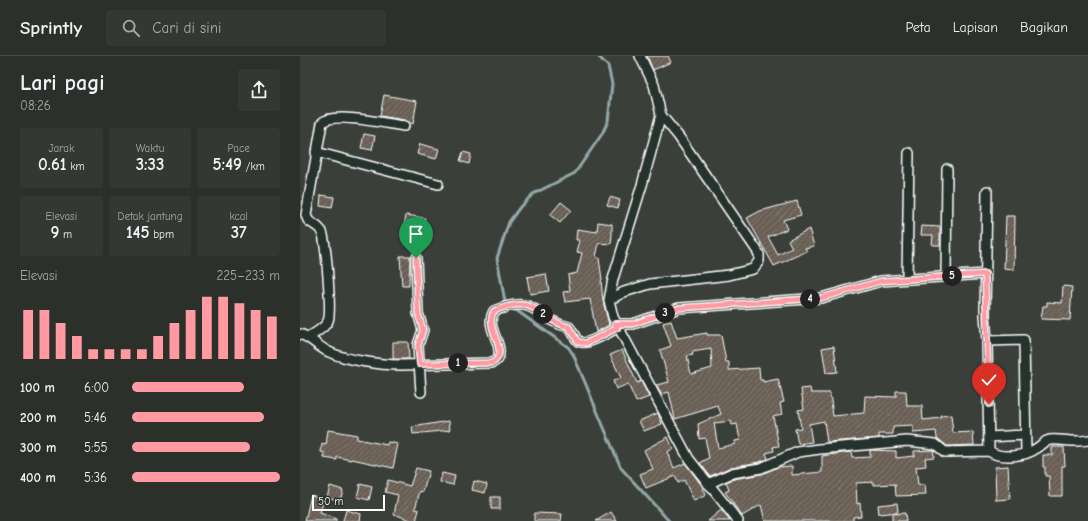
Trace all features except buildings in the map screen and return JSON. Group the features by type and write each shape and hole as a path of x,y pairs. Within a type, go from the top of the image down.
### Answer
{"street":[{"path":"610,300 624,292 650,284 729,275 753,269 759,261 759,254 756,249 679,137 661,115 654,85 640,56"},
{"path":"661,115 642,185 617,263 610,300 616,326 689,459 738,521"},
{"path":"309,337 325,325 329,316 329,279 323,234 319,227 308,220 306,215 322,123 327,118 350,118 404,126"},
{"path":"316,152 438,184"},
{"path":"907,278 909,153"},
{"path":"946,276 947,169"},
{"path":"987,190 985,274 988,341 989,451"},
{"path":"416,258 418,313 423,330 418,345 421,392"},
{"path":"300,334 309,337 327,351 340,356 385,365 492,363 499,357 499,345 490,324 490,319 494,311 506,306 518,304 528,305 556,324 569,327 578,342 582,343 593,340 616,326 633,324 679,308 821,298 872,282 907,278 985,274"},
{"path":"988,341 1028,340 1025,435 1026,453"},
{"path":"989,437 1025,435"},
{"path":"708,484 732,473 761,468 798,452 820,449 907,441 935,444 944,452 989,451 996,456 1026,453 1036,449 1043,442 1050,440 1088,440"}],"waterway":[{"path":"508,305 505,302 497,258 509,222 520,207 533,194 575,173 602,134 608,121 612,84 608,66 598,56"},
{"path":"513,308 568,347 573,354 621,468 669,521"}],"route":[{"path":"416,258 418,313 423,330 423,334 418,345 420,364 492,363 497,360 500,351 490,324 491,316 494,311 506,306 518,304 528,305 556,324 569,327 578,342 586,343 617,328 615,324 633,324 679,308 821,298 829,297 872,282 907,278 985,274 985,315 988,341 989,404"}]}
